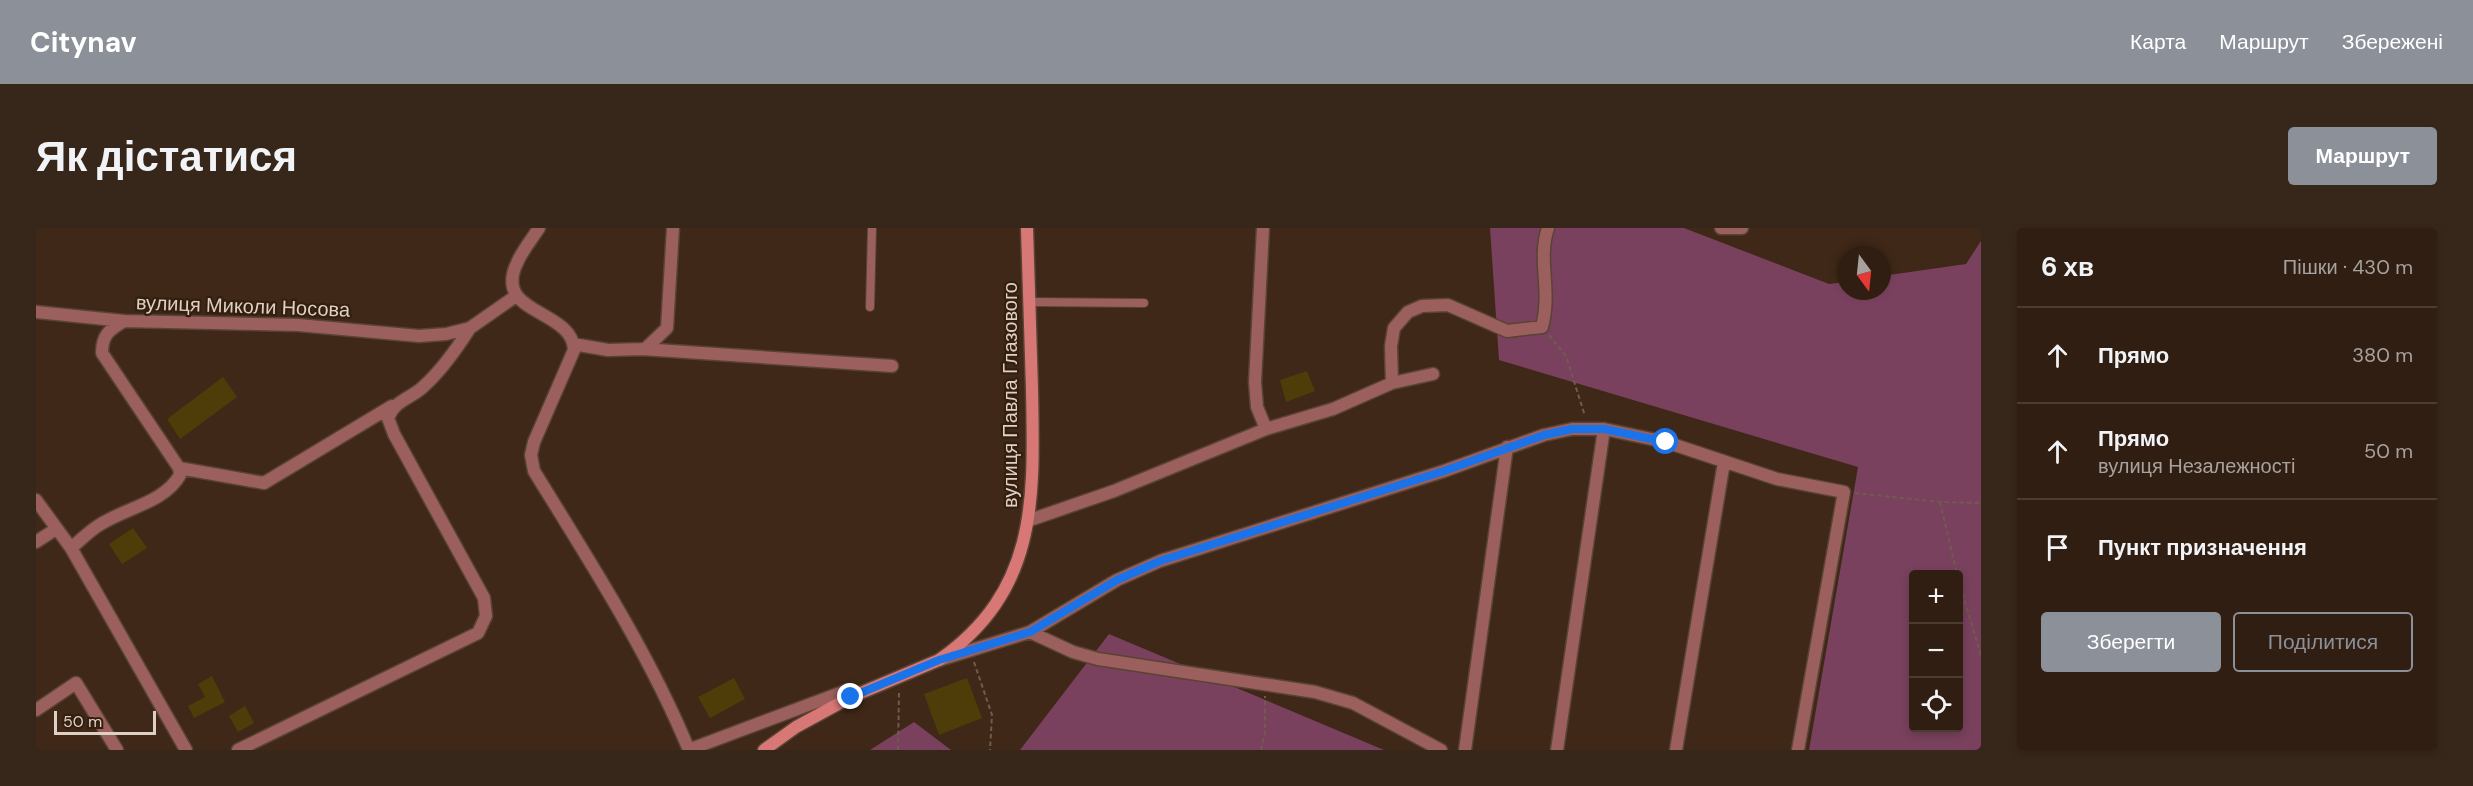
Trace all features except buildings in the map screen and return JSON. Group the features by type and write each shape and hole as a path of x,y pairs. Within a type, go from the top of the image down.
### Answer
{"main road":[{"name":"вулиця Павла Глазового","path":"764,750 824,711 939,660 976,630 1002,594 1020,554 1030,520 1033,445 1027,228"}],"street":[{"path":"539,228 516,264 513,277 516,296 565,330 573,344 565,373 534,442 531,455 534,471 614,599 660,683 689,750 848,690"},
{"path":"642,349 667,328 673,228"},
{"path":"1263,228 1255,382 1257,407 1266,429"},
{"path":"1392,383 1391,346 1394,328 1408,312 1422,306 1448,305 1507,331 1542,327 1548,297 1544,264 1548,228"},
{"path":"1721,228 1742,228"},
{"name":"вулиця Миколи Носова","path":"179,468 102,353 102,340 108,330 124,321 298,325 419,336 446,334 470,328 516,296"},
{"path":"36,312 124,321"},
{"path":"71,548 99,524 152,499 175,485 180,475 179,468 264,483 420,390 448,361 470,328"},
{"path":"573,344 608,350 642,349 892,366"},
{"path":"1030,520 1114,491 1266,429 1333,409 1392,383 1433,374"},
{"path":"238,750 478,633 486,616 484,598 394,434 388,418 392,406"},
{"path":"1557,750 1598,429"},
{"path":"939,660 1030,632 1117,580 1160,561 1444,471 1507,447 1562,431 1598,429 1666,442 1777,479 1844,492 1798,750"},
{"path":"1465,750 1507,447"},
{"path":"1676,750 1724,462"},
{"path":"36,500 71,548 186,750"},
{"path":"36,542 56,529"},
{"path":"1030,632 1073,652 1098,659 1315,692 1353,703 1441,750"},
{"path":"36,710 76,683 117,750"}],"lane":[{"path":"870,307 872,228"},
{"path":"1030,302 1144,303"}],"path":[{"path":"1542,327 1566,356 1598,429"},
{"path":"1844,492 1940,502 1981,503"},
{"path":"1940,502 1956,570"},
{"path":"1963,593 1981,655"},
{"path":"970,651 992,715 990,750"},
{"path":"898,750 899,677"},
{"path":"1261,750 1265,732 1266,683"}],"shaded area":[{"path":"1490,228 1684,228 1829,284 1837,283 1837,300 1891,300 1891,275 1966,264 1981,241 1981,750 1809,750 1858,467 1499,360"},
{"path":"1109,634 1384,750 1020,750"},
{"path":"914,722 951,750 870,750"}],"route":[{"path":"851,697 939,660 1030,632 1117,580 1160,561 1444,471 1544,435 1572,429 1604,429 1666,442"}]}
